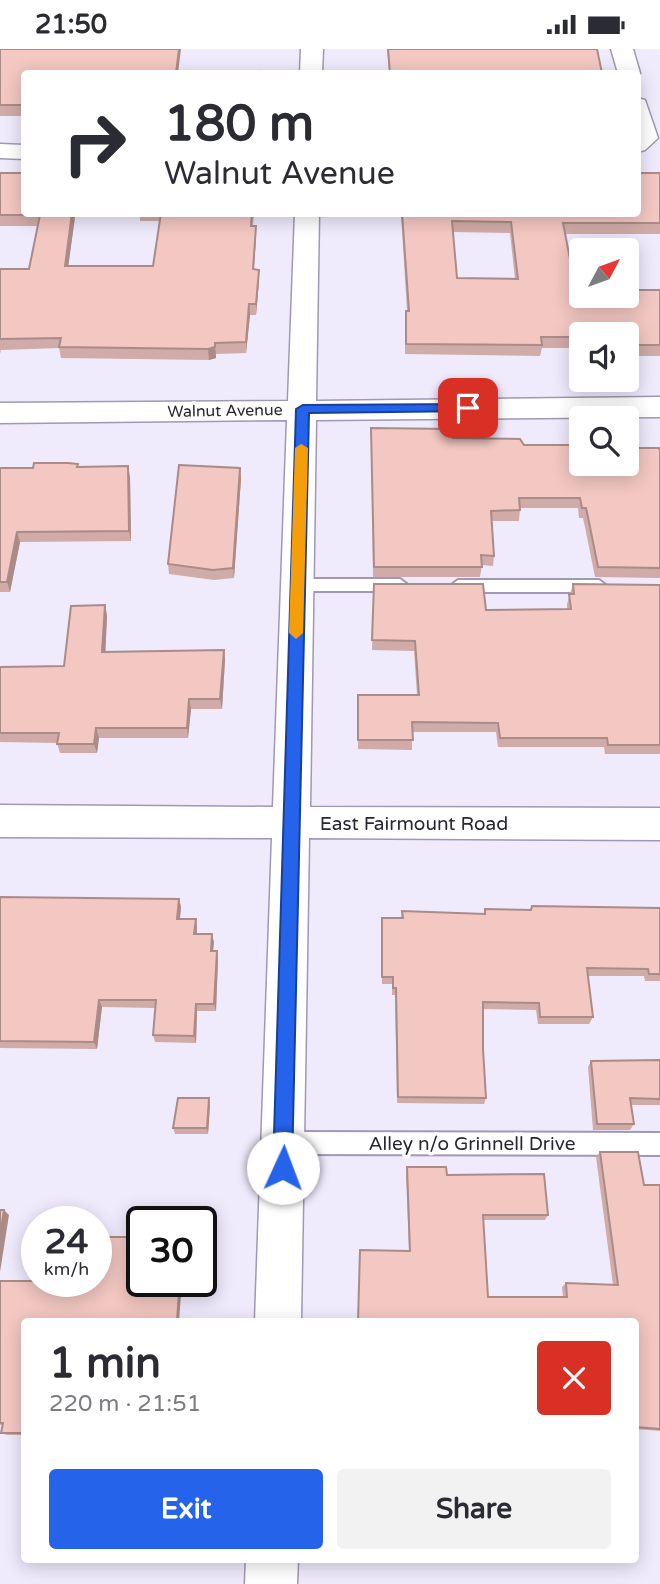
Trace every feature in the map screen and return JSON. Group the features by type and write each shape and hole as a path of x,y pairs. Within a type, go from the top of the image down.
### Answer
{"street":[{"path":"311,70 312,49"},
{"path":"622,49 628,70"},
{"path":"641,120 646,138 641,142"},
{"path":"0,151 21,152"},
{"path":"278,1318 307,217"},
{"name":"Walnut Avenue","path":"0,413 660,407"},
{"name":"East Fairmount Road","path":"0,821 660,824"},
{"path":"271,1584 272,1563"}],"lane":[{"path":"298,585 414,585"},
{"path":"442,586 619,586"},
{"name":"Alley n/o Grinnell Drive","path":"284,1143 660,1144"}],"building":[{"path":"0,49 179,49 176,70 21,70 21,105 0,105"},
{"path":"388,49 597,49 601,70 390,70"},
{"path":"0,173 21,173 21,215 0,215"},
{"path":"641,173 660,173 660,223 563,223 569,254 569,308 639,308 639,290 660,290 660,345 639,345 639,322 569,322 569,337 541,337 542,345 406,344 406,311 409,311 402,217 641,217","holes":["452,221 511,222 518,279 457,278"]},
{"path":"40,217 71,217 65,266 153,266 160,217 252,217 251,226 256,226 253,269 259,270 256,304 249,304 246,342 215,343 215,347 208,349 59,347 61,338 0,339 0,269 29,269"},
{"path":"371,428 452,429 453,438 520,439 524,445 569,445 569,476 639,476 639,448 659,448 660,568 598,567 586,508 582,508 580,498 519,498 520,510 491,511 494,556 481,555 482,567 374,567"},
{"path":"34,463 78,464 77,467 128,466 129,531 17,532 7,582 0,582 0,468 33,468"},
{"path":"179,465 240,468 233,568 213,570 168,564"},
{"path":"374,584 483,584 486,610 571,609 569,594 574,594 573,584 660,585 660,745 608,745 607,738 500,738 498,723 412,722 413,740 358,740 358,695 419,695 415,641 372,640"},
{"path":"105,605 102,652 224,650 220,699 189,699 187,728 96,728 94,744 57,744 59,733 0,733 0,667 64,666 71,606"},
{"path":"0,897 179,899 177,919 196,919 194,934 212,934 211,951 217,951 214,1004 196,1004 194,1036 153,1035 156,1000 99,1000 94,1042 0,1041"},
{"path":"532,906 660,908 660,974 649,974 648,969 587,968 593,1017 540,1017 539,1003 483,1002 486,1098 398,1097 396,988 393,988 393,977 382,977 382,918 403,918 402,911 485,914 485,909 531,910"},
{"path":"660,1060 660,1099 630,1098 634,1124 597,1124 591,1061"},
{"path":"178,1098 209,1098 207,1128 173,1128"},
{"path":"600,1152 638,1152 644,1185 660,1185 660,1429 639,1427 639,1318 358,1318 360,1250 410,1251 407,1167 446,1167 447,1175 544,1174 548,1215 483,1215 488,1297 567,1297 566,1283 618,1285"},
{"path":"0,1210 4,1210 0,1236"},
{"path":"112,1237 126,1237 126,1297 179,1297 177,1318 21,1318 21,1433 1,1433 0,1281 21,1281 21,1297 112,1297"}],"slow traffic":[{"path":"296,633 301,448"}],"route":[{"path":"283,1168 303,409 468,408"}]}
